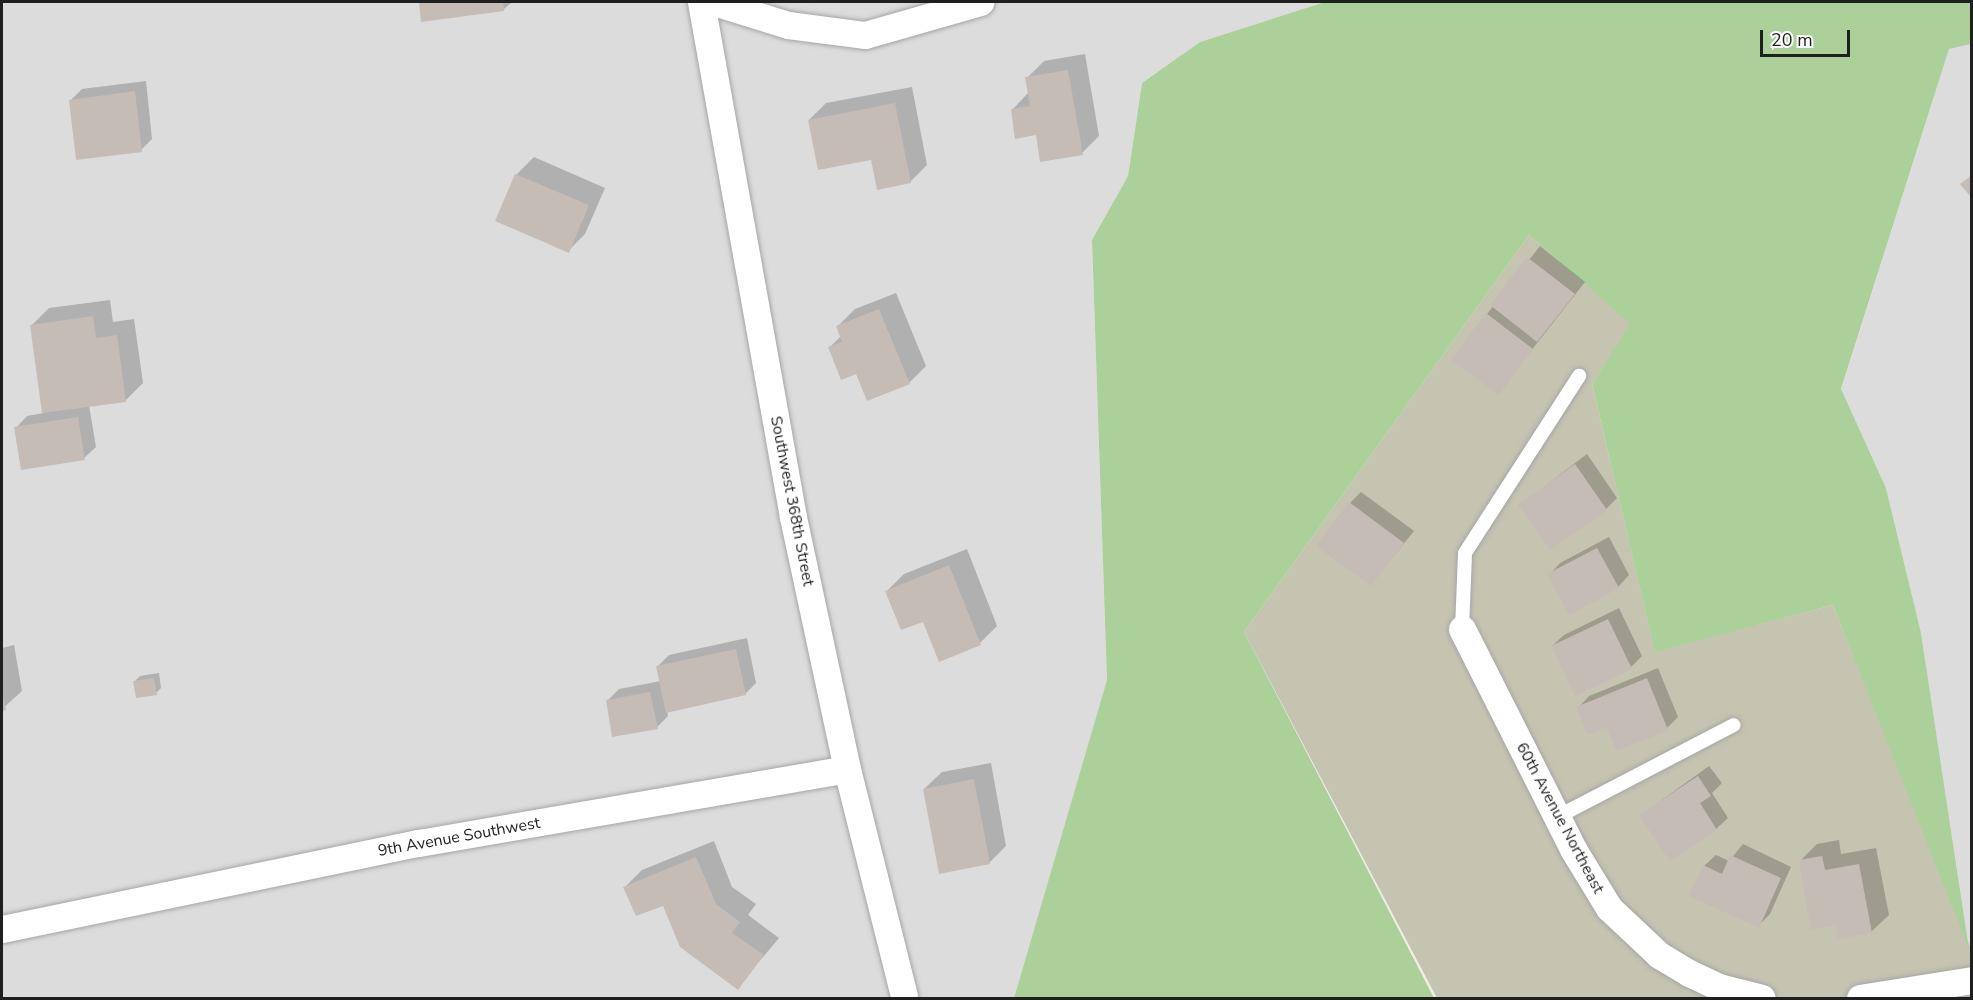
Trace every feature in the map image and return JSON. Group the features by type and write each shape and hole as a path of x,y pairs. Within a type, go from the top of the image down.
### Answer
{"street":[{"name":"Southwest 368th Street","path":"701,2 793,517 847,769 904,996"},
{"path":"714,2 788,25 865,35 980,2"},
{"name":"60th Avenue Northeast","path":"1462,629 1589,879 1632,933 1689,974 1719,987 1762,999"},
{"name":"9th Avenue Southwest","path":"2,929 419,843 847,769"},
{"path":"1860,999 1971,980"}],"lane":[{"path":"1462,629 1465,553 1579,376"},
{"path":"1557,817 1734,725"}],"shaded area":[{"path":"2,2 1325,2 1200,42 1142,83 1128,176 1092,240 1107,681 1014,998 2,998"},
{"path":"1971,44 1971,949 1969,949 1921,633 1886,488 1841,390 1949,49"},
{"path":"1529,235 1631,324 1592,384 1655,651 1833,605 1971,949 1971,998 1437,998 1244,632"}],"green space":[{"path":"1325,2 1971,2 1971,44 1949,49 1841,389 1886,488 1921,633 1969,949 1833,605 1655,652 1592,384 1630,324 1529,235 1244,632 1434,998 1014,998 1107,680 1092,240 1128,176 1142,83 1200,42"}],"building":[{"path":"419,2 503,2 504,11 421,22"},
{"path":"1068,70 1083,155 1040,162 1036,135 1015,139 1011,109 1030,106 1025,77"},
{"path":"135,91 142,152 76,160 69,100"},
{"path":"895,103 911,183 877,190 871,160 818,170 808,120"},
{"path":"515,174 589,205 569,253 495,221"},
{"path":"1972,175 1972,198 1960,184"},
{"path":"1527,257 1575,294 1537,342 1490,305"},
{"path":"879,309 910,384 867,401 856,374 841,380 828,347 842,342 836,326"},
{"path":"1486,313 1533,349 1499,395 1451,359"},
{"path":"93,316 96,338 117,335 126,402 42,413 30,325"},
{"path":"78,417 85,460 21,470 14,427"},
{"path":"1575,464 1607,510 1550,550 1518,505"},
{"path":"1349,502 1404,543 1371,586 1316,546"},
{"path":"1597,548 1619,588 1569,615 1547,574"},
{"path":"949,565 981,645 939,662 923,622 901,630 885,591"},
{"path":"1608,619 1632,669 1575,696 1551,646"},
{"path":"736,649 746,695 666,713 656,666"},
{"path":"154,678 157,695 136,698 133,681"},
{"path":"1647,678 1668,730 1616,751 1607,727 1587,735 1576,707"},
{"path":"2,691 6,710 2,711"},
{"path":"650,692 658,729 612,737 606,700"},
{"path":"1698,776 1711,796 1700,803 1717,830 1670,861 1639,815"},
{"path":"974,779 990,864 939,874 923,789"},
{"path":"1730,855 1781,878 1759,928 1689,896 1703,865 1722,874"},
{"path":"1822,856 1825,870 1859,864 1872,933 1838,939 1835,925 1811,930 1799,860"},
{"path":"696,857 716,904 740,922 732,933 764,955 738,990 680,947 663,906 636,916 623,887"}]}
